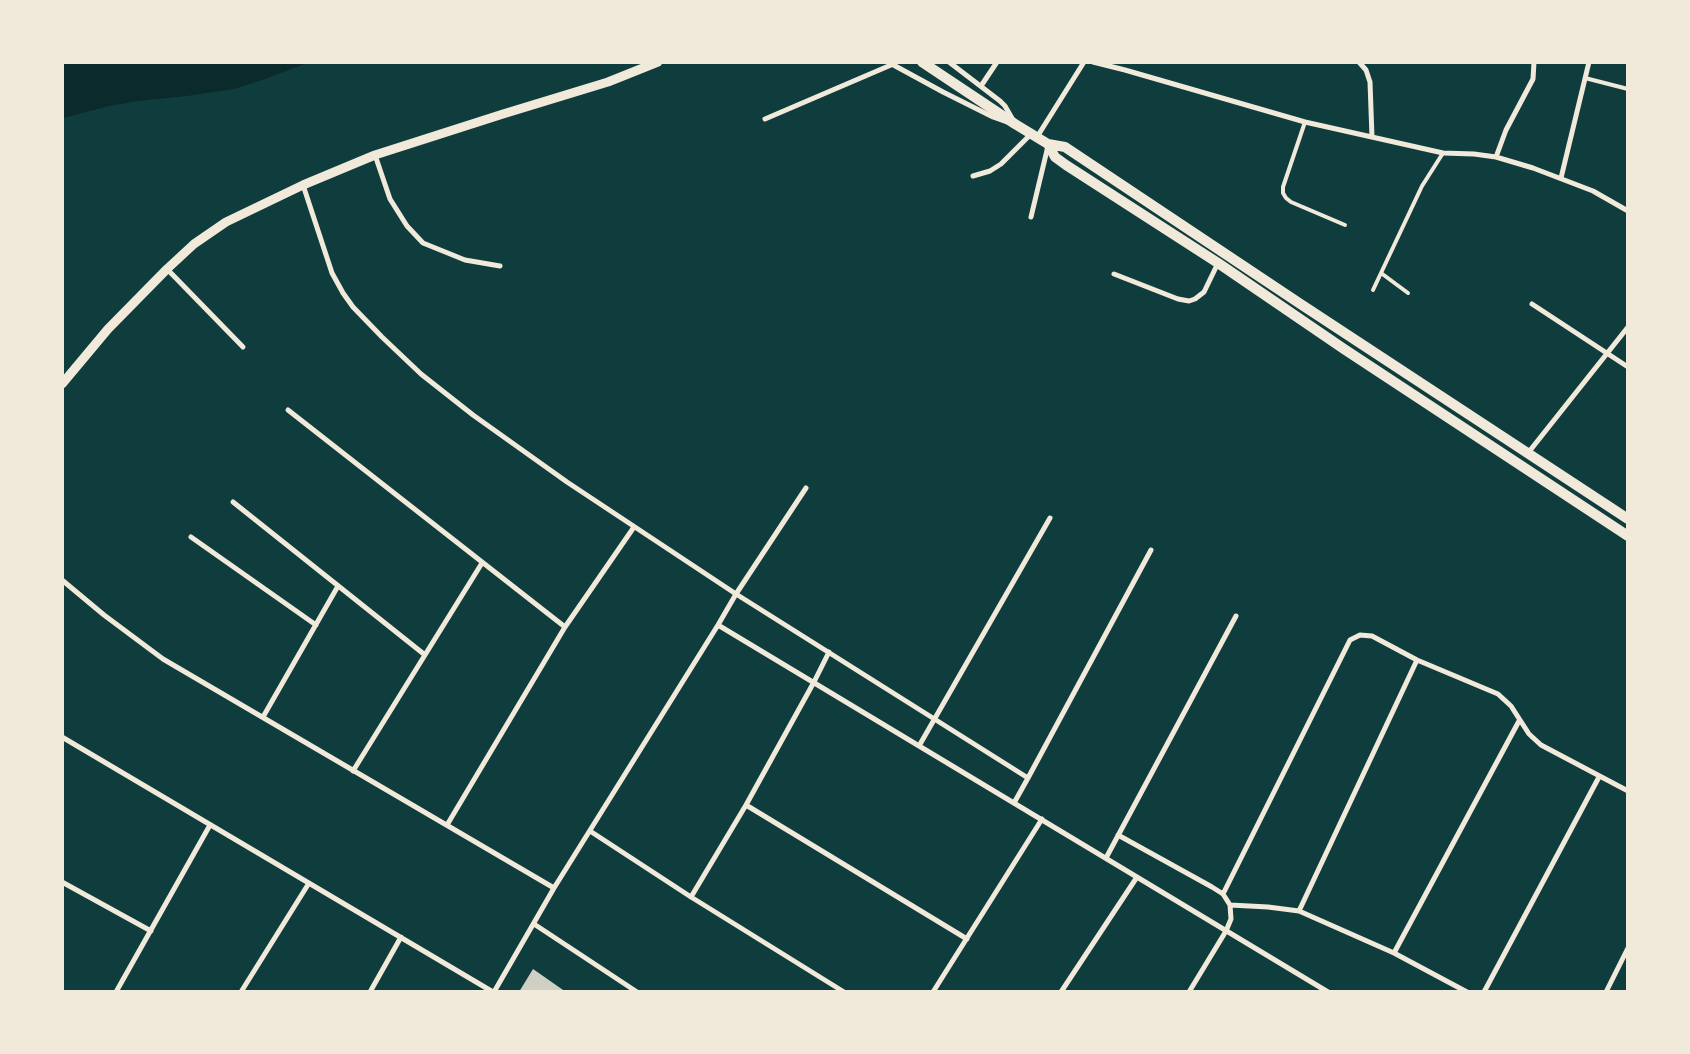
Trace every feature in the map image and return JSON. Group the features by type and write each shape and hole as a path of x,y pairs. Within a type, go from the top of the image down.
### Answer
{"main road":[{"path":"922,62 1014,124 1048,144 1065,146 1299,303 1628,519"},
{"path":"1048,144 1055,157 1060,161 1218,263 1344,349 1628,536"}],"street":[{"path":"62,384 108,329 167,269 194,244 226,222 303,185 375,155 608,82 658,62"},
{"path":"949,62 1006,106 1014,124"},
{"path":"980,86 997,62"},
{"path":"973,176 990,171 1002,164 1034,135 1084,62"},
{"path":"1093,62 1305,122 1443,153 1496,157 1561,178 1593,191 1628,211"},
{"path":"1359,62 1366,70 1370,82 1372,136"},
{"path":"1496,157 1506,130 1532,79 1534,62"},
{"path":"1561,178 1589,62"},
{"path":"765,119 889,64 993,118 1014,124"},
{"path":"1031,217 1048,144"},
{"path":"375,155 390,199 407,226 423,243 465,260 500,266"},
{"path":"303,185 332,273 343,293 353,307 421,374 537,462 634,527 736,594 1028,778"},
{"path":"1114,274 1178,299 1189,301 1204,292 1218,263"},
{"path":"167,269 243,347"},
{"path":"1532,304 1628,367"},
{"path":"1528,453 1628,327"},
{"path":"288,410 564,628"},
{"path":"62,737 494,992 554,888 736,594 806,488"},
{"path":"233,502 425,655"},
{"path":"920,746 934,718 1050,518"},
{"path":"447,825 564,628 634,527"},
{"path":"191,537 316,625"},
{"path":"1014,803 1151,550"},
{"path":"353,771 482,562"},
{"path":"62,580 104,615 163,659 554,888"},
{"path":"263,717 338,586"},
{"path":"1106,858 1236,616"},
{"path":"718,625 1325,991"},
{"path":"1223,894 1350,640 1360,635 1372,636 1417,660 1498,694 1510,706 1529,734 1541,744 1628,791"},
{"path":"691,897 746,805 829,652"},
{"path":"1299,911 1417,660"},
{"path":"1394,953 1519,721"},
{"path":"1484,992 1599,776"},
{"path":"746,805 966,939"},
{"path":"934,992 1042,819"},
{"path":"116,992 210,825"},
{"path":"590,831 691,897 844,992"},
{"path":"1118,835 1223,894 1230,905 1231,918 1226,930 1189,992"},
{"path":"1062,992 1137,877"},
{"path":"62,882 151,931"},
{"path":"241,992 309,883"},
{"path":"1230,905 1299,911 1394,953 1467,992"},
{"path":"534,924 637,992"},
{"path":"370,992 401,938"},
{"path":"1606,992 1628,948"}],"lane":[{"path":"1585,78 1628,89"},
{"path":"1305,122 1283,187 1283,193 1291,202 1345,225"},
{"path":"1373,290 1422,186 1443,153"},
{"path":"1382,274 1408,293"}],"water":[{"path":"63,62 307,63 234,89 138,101 109,106 63,118"}],"building":[{"path":"533,969 566,992 519,992"}]}
